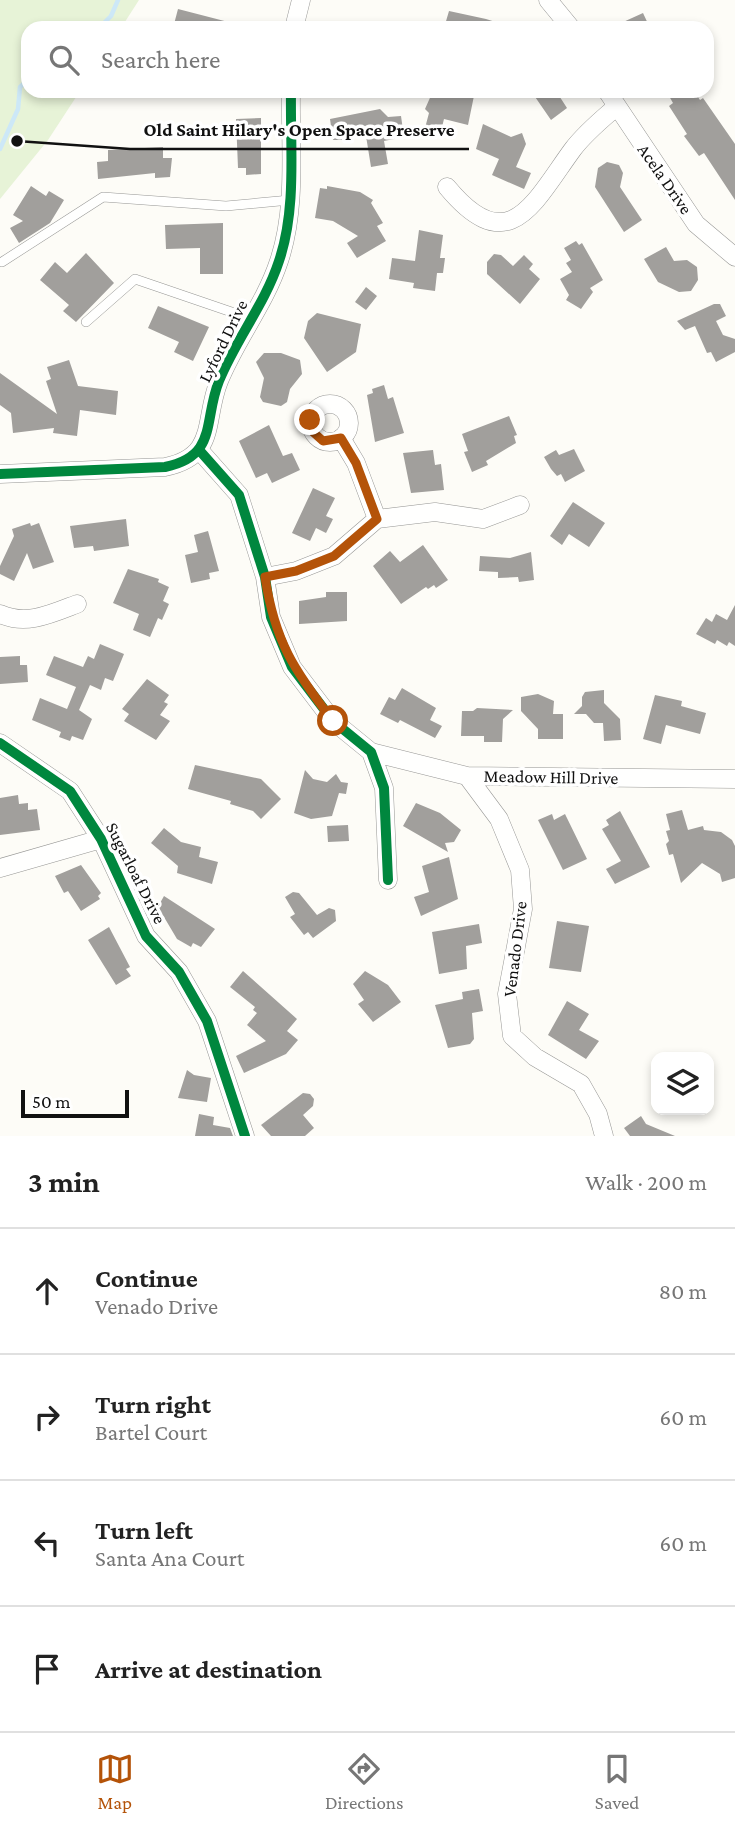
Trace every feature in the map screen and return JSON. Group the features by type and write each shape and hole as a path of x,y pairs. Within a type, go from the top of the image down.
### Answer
{"street":[{"path":"296,21 301,0"},
{"path":"548,0 564,21"},
{"name":"Lyford Drive","path":"200,452 219,382 280,260 290,200 290,98"},
{"name":"Acela Drive","path":"611,98 696,224 735,257"},
{"path":"447,187 466,211 482,220 504,222 524,215 575,147 616,107"},
{"path":"341,438 356,463 377,519"},
{"path":"2,478 165,467 184,463 200,452 239,495 265,577 271,617 292,667 333,721 371,752 384,788 388,880"},
{"path":"265,577 296,571 334,556 377,519 435,512 483,519 520,505"},
{"path":"0,614 12,619 41,618 76,604"},
{"name":"Sugarloaf Drive","path":"0,743 71,791 101,838 146,936 179,972 208,1021 243,1129 255,1136"},
{"name":"Meadow Hill Drive","path":"371,752 467,776 735,779"},
{"name":"Venado Drive","path":"467,776 499,819 520,870 523,909 508,994 512,1036 535,1057 581,1084 597,1114 604,1136"},
{"path":"0,868 101,838"}],"lane":[{"path":"2,262 103,197 226,206 290,200"},
{"path":"86,322 135,279 252,318"}],"green space":[{"path":"0,0 139,0 126,21 21,21 21,98 75,98 48,140 0,199"}],"building":[{"path":"178,9 224,21 175,21"},
{"path":"449,11 492,21 446,21"},
{"path":"643,13 647,21 625,21"},
{"path":"430,98 474,98 468,125 444,119 441,131 425,128 429,113 425,109"},
{"path":"536,98 561,98 567,108 551,120"},
{"path":"670,98 703,98 735,144 735,200 704,153 699,156 684,136 687,134 669,106 673,103"},
{"path":"380,109 388,117 401,116 404,137 384,141 388,164 371,167 366,136 349,135 344,140 333,140 330,119"},
{"path":"261,118 261,174 246,175 246,168 238,168 236,119"},
{"path":"483,124 511,137 522,133 526,144 516,167 531,173 524,189 492,175 499,159 476,149"},
{"path":"163,147 163,158 172,158 170,177 155,178 155,173 98,179 97,162 108,161 108,150"},
{"path":"607,162 619,165 623,173 620,187 642,220 624,232 595,187 598,168"},
{"path":"31,186 46,196 49,191 64,200 50,223 19,243 10,228 23,221 13,215"},
{"path":"327,186 360,192 373,200 371,203 383,223 377,226 386,241 357,258 347,243 358,236 333,221 315,218 320,188 327,189"},
{"path":"223,223 223,274 200,274 200,248 166,249 165,225"},
{"path":"419,230 443,235 440,258 445,258 443,273 437,273 435,291 413,288 414,283 389,279 392,258 415,261"},
{"path":"576,241 579,245 582,243 603,280 590,288 593,292 581,309 566,300 569,295 560,279 572,272 566,263 571,260 564,248"},
{"path":"666,247 674,261 687,260 697,267 698,280 691,291 679,292 658,282 644,259"},
{"path":"86,253 114,283 76,322 63,311 69,305 40,280 55,262 67,273"},
{"path":"494,254 501,255 513,266 524,255 533,264 529,269 540,279 520,304 487,274 487,262"},
{"path":"366,287 377,296 366,310 355,302"},
{"path":"714,304 720,304 726,316 716,321 723,335 735,339 735,352 716,362 711,352 707,353 695,326 685,330 677,321"},
{"path":"158,306 209,327 193,361 174,352 179,342 148,328"},
{"path":"317,313 361,324 356,352 327,372 304,338 308,321"},
{"path":"264,353 281,353 300,360 302,374 290,389 287,402 281,406 263,402 260,397 264,378 256,362"},
{"path":"69,360 78,386 118,391 116,415 80,410 77,436 53,433 54,428 13,433 11,413 0,405 0,373 57,414 46,381 51,379 47,367"},
{"path":"384,385 388,399 393,397 404,433 375,442 367,395 373,393 372,389"},
{"path":"509,416 517,435 514,436 516,443 486,461 488,465 472,472 464,452 468,451 462,434"},
{"path":"269,425 283,456 292,453 300,470 272,483 267,473 256,478 239,441"},
{"path":"574,449 585,471 565,482 561,474 557,476 551,469 544,457 556,450 559,455"},
{"path":"433,450 435,465 441,464 444,490 411,493 403,453"},
{"path":"313,488 335,498 326,516 333,519 326,533 316,528 310,541 292,533"},
{"path":"573,502 605,523 589,547 569,534 562,545 550,536"},
{"path":"126,519 129,546 94,551 93,546 74,548 70,526"},
{"path":"30,523 31,526 39,523 54,562 33,569 27,553 14,581 0,574 0,566 14,536 12,529"},
{"path":"208,531 219,571 209,573 210,579 191,583 185,555 198,552 194,535"},
{"path":"423,545 448,580 436,588 434,585 428,589 426,587 401,604 373,566 390,551 400,562"},
{"path":"531,552 534,580 519,582 518,577 498,578 498,572 479,571 480,556 510,558"},
{"path":"128,569 159,579 158,582 169,587 163,601 169,604 162,620 158,618 150,637 133,630 139,614 113,603"},
{"path":"326,592 347,592 347,621 299,624 299,601 326,597"},
{"path":"735,605 735,646 729,642 727,646 717,640 715,644 696,634 706,618 712,622 716,614 727,620"},
{"path":"100,644 124,654 113,681 105,678 101,690 90,685 79,710 92,719 83,740 72,736 70,741 59,737 61,732 32,720 40,698 67,709 76,687 46,675 54,656 83,667 88,656 94,659"},
{"path":"20,656 20,665 27,665 28,682 0,684 0,657"},
{"path":"147,679 169,695 164,702 168,704 160,715 170,721 156,740 124,721 129,714 122,709"},
{"path":"402,688 436,708 430,720 442,726 435,738 400,720 398,723 380,714 389,697 395,700"},
{"path":"604,690 604,703 620,719 621,740 604,741 603,723 594,723 586,714 574,714 582,706 585,692"},
{"path":"538,694 554,701 553,714 563,714 563,739 538,739 538,729 521,711 521,697"},
{"path":"655,695 682,701 681,706 706,713 700,734 666,725 661,744 643,739"},
{"path":"477,708 513,710 503,719 502,742 484,742 484,736 461,736 462,711 473,711"},
{"path":"195,765 261,779 281,799 261,819 253,811 230,804 231,801 188,789"},
{"path":"305,770 313,779 327,782 336,774 341,782 348,783 346,794 339,793 332,816 311,819 294,813"},
{"path":"18,795 19,804 28,803 28,810 37,809 40,830 0,835 0,798"},
{"path":"416,803 440,813 461,830 454,842 445,843 448,852 403,826"},
{"path":"682,810 688,830 703,826 704,830 721,832 732,840 735,846 735,878 722,882 720,874 702,863 681,883 673,854 669,855 666,844 669,841 666,831 670,830 666,814"},
{"path":"620,811 650,867 615,884 606,869 621,861 602,829 609,825 606,820"},
{"path":"552,814 554,820 565,814 587,859 563,870 538,820"},
{"path":"348,825 349,841 328,842 327,826"},
{"path":"164,828 181,842 201,847 199,857 218,862 212,884 177,873 178,866 151,843"},
{"path":"449,857 458,899 421,916 414,897 429,892 422,866"},
{"path":"81,865 101,893 98,896 100,899 81,911 68,891 64,893 55,876"},
{"path":"293,892 299,893 317,915 329,908 335,910 336,921 313,938 308,932 304,935 290,917 295,914 285,897"},
{"path":"164,896 215,929 201,947 193,943 191,947 177,939 164,917 155,912"},
{"path":"557,921 589,926 581,972 549,968"},
{"path":"479,924 482,943 466,946 467,969 439,974 432,932"},
{"path":"109,927 130,967 126,969 131,976 116,985 88,940"},
{"path":"243,971 297,1019 287,1031 298,1040 286,1054 244,1073 236,1056 266,1041 247,1025 257,1013 253,1010 255,1007 230,987"},
{"path":"365,971 388,985 401,1002 373,1022 358,1004 364,1000 353,984"},
{"path":"479,989 483,1011 472,1013 474,1039 470,1044 448,1048 435,1005 463,999 462,992"},
{"path":"567,1001 589,1014 579,1030 599,1041 586,1059 548,1035"},
{"path":"187,1070 194,1075 211,1078 207,1102 178,1098"},
{"path":"303,1093 310,1094 314,1099 313,1106 303,1115 314,1128 305,1136 271,1136 261,1125"},
{"path":"199,1114 214,1117 213,1125 230,1128 233,1136 195,1136"},
{"path":"641,1116 646,1124 675,1136 630,1136 624,1128"}],"waterway":[{"path":"106,21 118,0"},
{"path":"0,149 18,109 21,86"}],"cycle path":[{"path":"0,474 165,467 182,462 194,455 201,446 219,381 266,292 285,241 291,177 291,98"},
{"path":"200,451 239,495 265,577 271,617 292,667 333,721 371,752 384,788 388,880"},
{"path":"0,743 70,791 101,839 146,936 179,972 207,1021 245,1136"}],"place":[{"name":"Old Saint Hilary's Open Space Preserve","path":"17,141"}],"route":[{"path":"310,420 313,432 323,441 341,438 356,463 377,519 334,556 296,571 265,577 271,617 292,667 333,721"}]}
